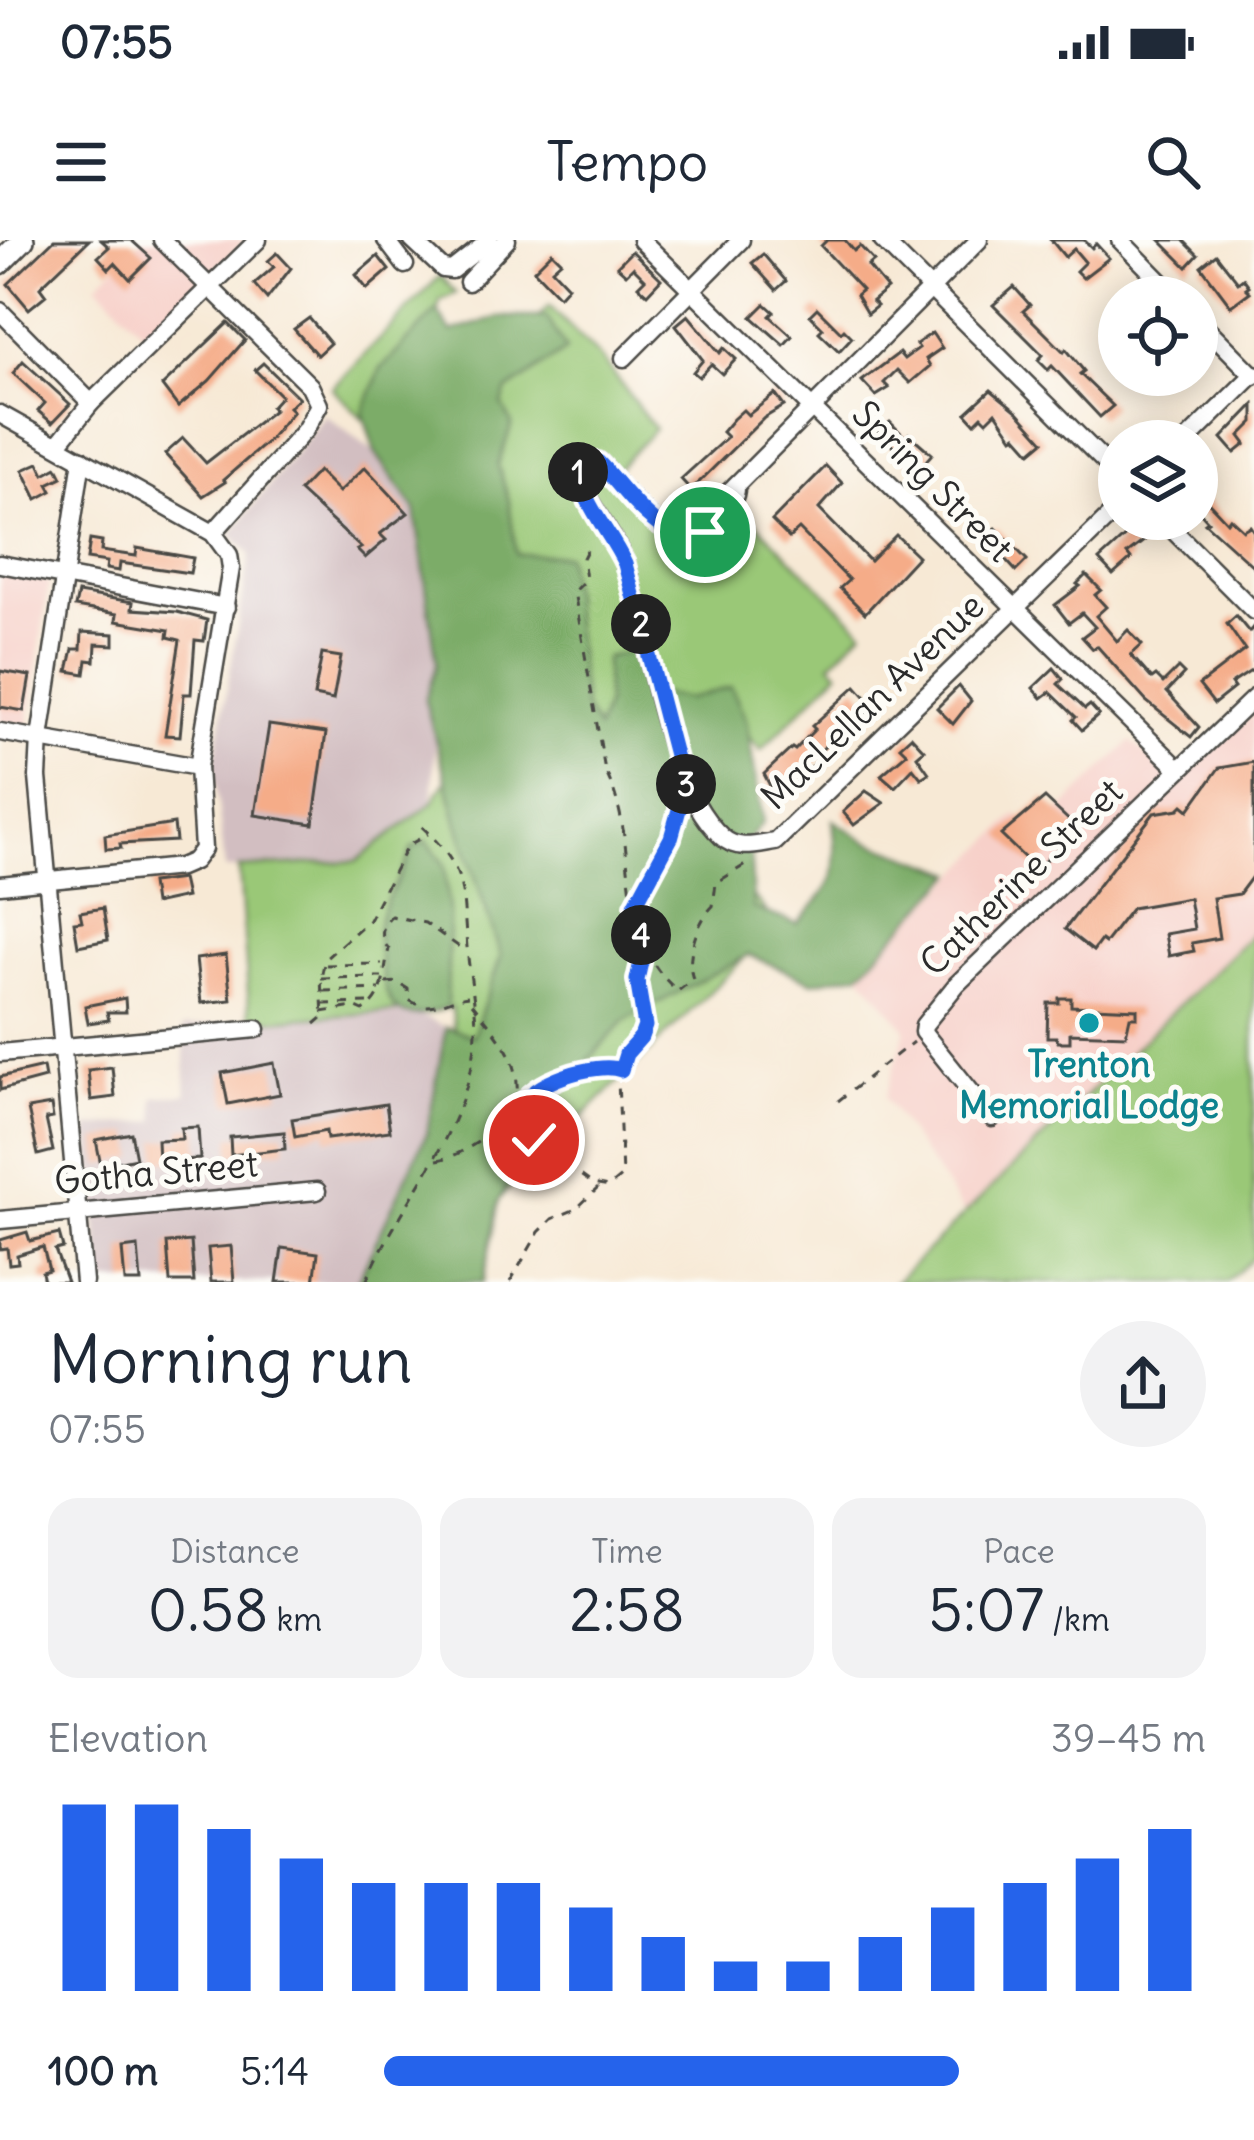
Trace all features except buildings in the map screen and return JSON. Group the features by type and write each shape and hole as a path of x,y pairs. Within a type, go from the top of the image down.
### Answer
{"main road":[{"path":"0,263 23,240"}],"street":[{"path":"162,240 310,386 319,405 305,430 213,533"},
{"path":"58,444 91,403 258,240"},
{"path":"386,240 405,265"},
{"path":"412,240 443,269 456,268 490,240"},
{"path":"468,282 506,240"},
{"name":"Spring Street","path":"641,240 1179,769"},
{"path":"624,358 741,240"},
{"path":"882,240 1098,455"},
{"path":"711,511 979,240"},
{"path":"1120,240 1155,276"},
{"path":"0,311 91,403"},
{"path":"1208,420 1254,375 1218,339"},
{"path":"0,414 213,533 229,554 226,607 198,767 205,836 196,859 179,867 0,885"},
{"path":"82,460 40,738 38,808 84,1282"},
{"path":"736,485 735,499 705,532 686,537 638,506 598,462 578,465 588,502 625,564 681,778 723,838 743,848 752,846"},
{"name":"MacLellan Avenue","path":"752,846 775,842 1098,527"},
{"path":"1183,540 1254,611"},
{"path":"0,563 226,607"},
{"name":"Catherine Street","path":"992,1118 923,1033 936,1007 1254,698"},
{"path":"0,732 198,767"},
{"path":"0,1053 257,1029"},
{"name":"Gotha Street","path":"0,1220 317,1191"}],"path":[{"path":"587,550 583,558 586,579 574,591 605,771 614,787 629,889 652,966 678,991 693,979 690,970 700,918 713,905 716,883 748,864 754,856 752,846"},
{"path":"635,905 690,791"},
{"path":"366,1282 435,1160 467,1084 476,1026 457,868 449,852 419,824"},
{"path":"315,1024 322,1012 323,965 331,951 369,920 407,846 430,834"},
{"path":"629,889 644,888"},
{"path":"322,1012 354,1006 363,1011 375,1003 389,950 382,932 391,916 425,923 467,952"},
{"path":"435,1160 455,1157 506,1128 521,1128 592,1188 618,1183 624,1169 619,1135 621,1070 645,1026 637,980 644,949"},
{"path":"323,965 384,964"},
{"path":"321,978 398,982 408,989 409,1000 431,1007 471,996"},
{"path":"321,991 382,989"},
{"path":"322,1004 375,1003"},
{"path":"472,1003 492,1035 505,1045 517,1074 514,1090 521,1128"},
{"path":"838,1101 923,1033"},
{"path":"520,1108 535,1088 563,1076 608,1065 621,1070"},
{"path":"510,1282 539,1232 576,1209 592,1188"}],"shaded area":[{"path":"141,240 245,240 148,337 97,284"},
{"path":"325,415 375,452 415,508 441,644 432,803 398,828 407,1010 446,1027 427,1133 357,1282 102,1282 88,1127 156,1121 154,1097 187,1094 183,1027 250,1021 239,869 225,869 214,766 250,554 231,534"},
{"path":"0,570 49,582 28,726 0,721"},
{"path":"1254,713 1254,932 965,1214 885,1098 906,1029 860,973 1017,814 1038,833 1131,741 1176,785"}],"green space":[{"path":"440,276 456,293 440,301 431,336 477,380 549,306 603,360 655,429 613,473 692,551 738,505 863,630 831,663 839,672 761,750 740,728 747,890 778,925 414,1282 357,1282 458,1074 452,1008 250,1021 239,868 357,861 432,803 489,710 569,623 332,388"},
{"path":"437,310 451,332 499,317 547,317 566,350 506,392 502,404 512,424 498,465 509,501 516,554 566,555 584,707 597,729 606,704 605,658 634,650 650,692 688,699 731,687 746,719 763,822 750,838 753,908 797,924 832,878 836,855 833,820 866,841 955,873 860,973 813,982 749,955 624,1021 540,1114 499,1201 483,1282 357,1282 427,1133 446,1027 473,1036 501,956 457,821 425,700 437,663 415,509 375,452 363,413 380,370"},
{"path":"427,841 444,864 449,912 447,1008 418,1015 398,1010 387,993 377,931 412,848"},
{"path":"1254,932 1254,1257 1226,1282 895,1282"}],"place":[{"name":"Trenton Memorial Lodge","path":"1089,1023"}],"route":[{"path":"534,1140 521,1128 520,1108 535,1088 608,1065 621,1070 626,1054 641,1037 645,1026 637,980 644,949 635,905 690,791 681,778 625,564 588,502 578,465 595,460 603,465 625,494 678,535 694,537 705,532"}]}
